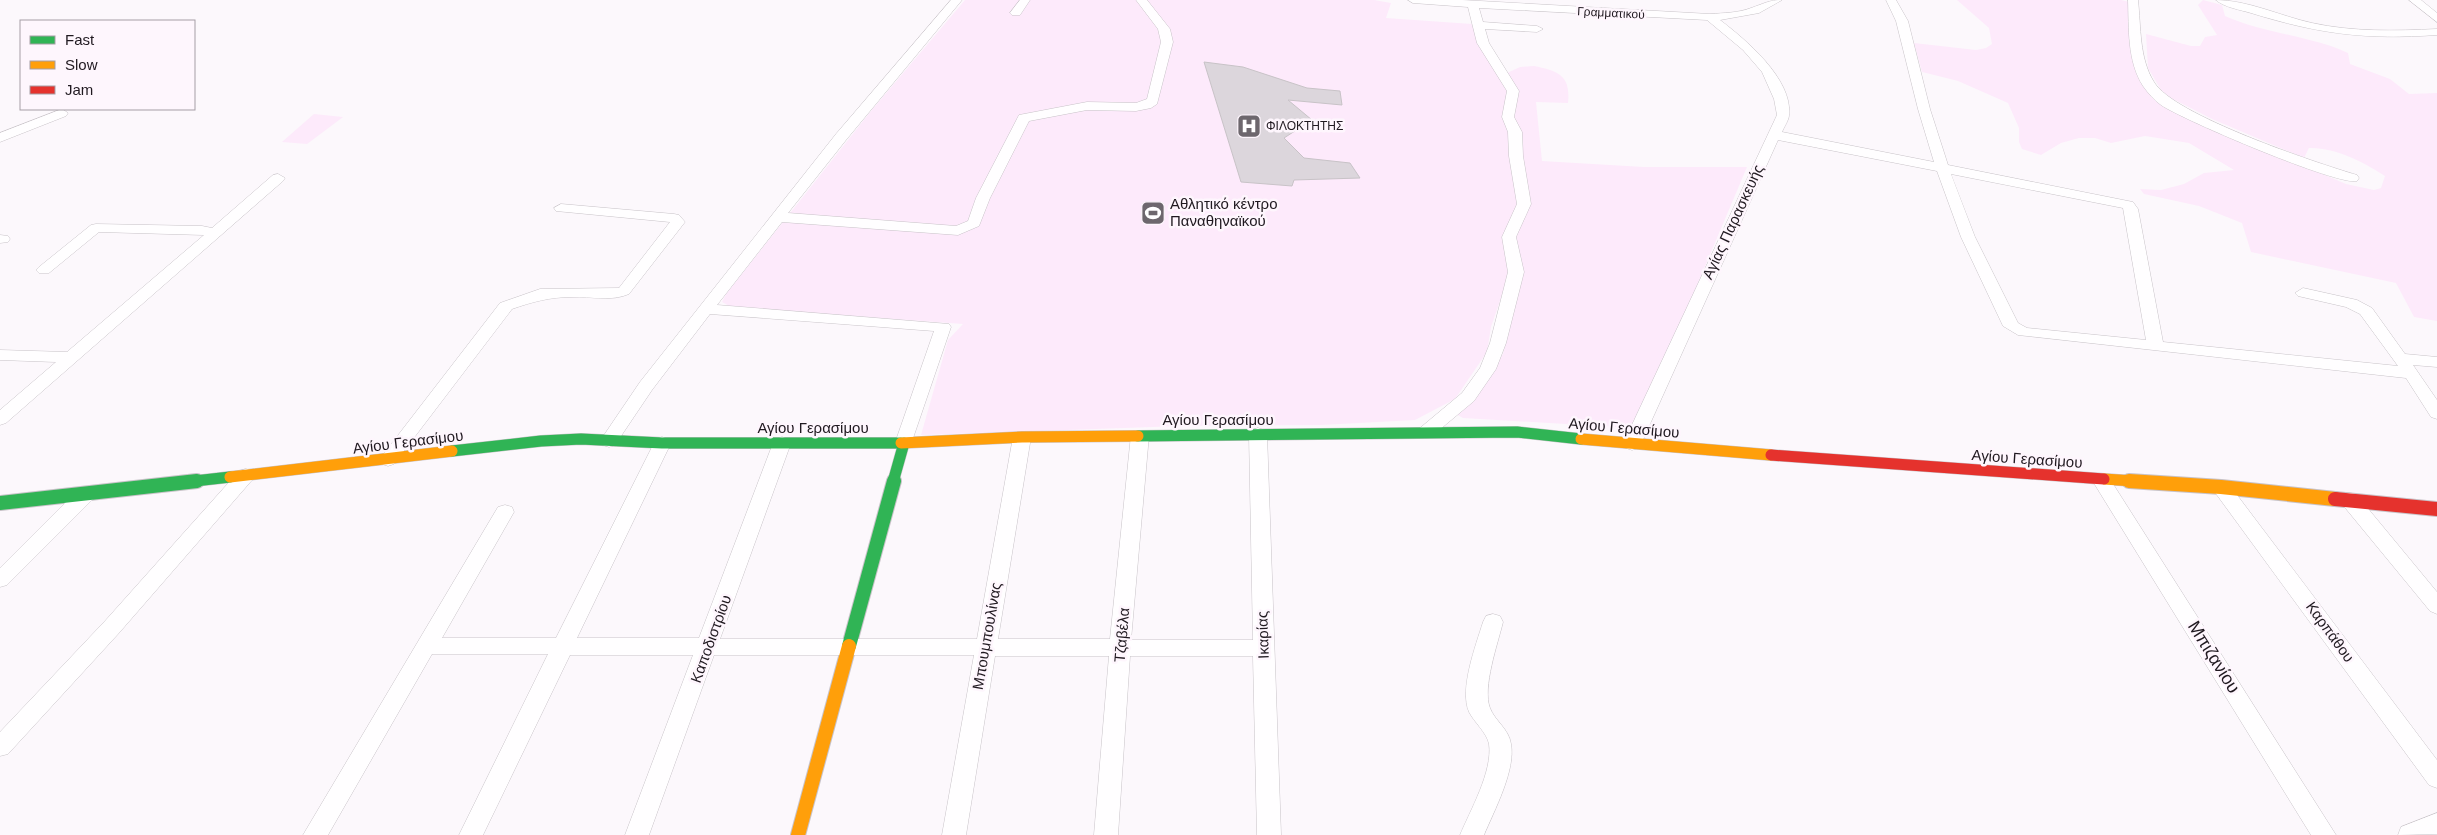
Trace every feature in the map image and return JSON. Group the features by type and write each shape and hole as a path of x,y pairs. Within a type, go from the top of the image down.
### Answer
{"street":[{"path":"609,441 646,386 706,308 841,138 957,0"},
{"path":"1016,13 1025,0"},
{"path":"779,217 958,231 974,223 983,198 1024,118 1087,106 1136,107 1147,105 1153,101 1167,42 1164,29 1141,0"},
{"name":"Γραμματικού","path":"1413,0 1473,5 1503,3 1710,17 1755,11 1777,0"},
{"path":"1892,0 1902,21 1924,109 1943,170 1968,237 2011,326 2024,332 2411,373"},
{"path":"2133,0 2136,56 2156,94 2185,112 2223,129 2310,165 2352,178"},
{"path":"2221,0 2281,18 2344,32 2399,34 2437,32"},
{"path":"2414,0 2437,19"},
{"path":"1426,432 1468,397 1488,369 1495,355 1516,272 1509,237 1524,204 1516,156 1515,132 1508,117 1513,91 1482,43 1473,5"},
{"name":"Αγίας Παρασκευής","path":"1632,444 1783,115 1782,100 1765,68 1751,51 1710,17"},
{"path":"1477,25 1537,29"},
{"path":"0,138 62,113"},
{"path":"1775,135 1943,170 2119,202 2130,207 2155,345"},
{"path":"0,419 278,178"},
{"path":"388,460 506,306 540,294 573,292 617,294 624,291 678,222 674,218 561,208"},
{"path":"44,270 96,228 202,230 215,233"},
{"path":"2302,293 2360,307 2366,311 2411,373 2437,413"},
{"path":"706,308 943,327 904,443 798,835"},
{"path":"0,355 72,357"},
{"path":"2400,358 2437,362"},
{"name":"Αγίου Γερασίμου","path":"0,503 541,441 581,439 662,443 904,443 1022,437 1517,432 1632,444 2101,480 2221,487 2437,509"},
{"name":"Ικαρίας","path":"1258,434 1269,835"},
{"name":"Τζαβέλα","path":"1106,835 1120,648 1140,435"},
{"name":"Μπουμπουλίνας","path":"954,835 984,648 1022,437"},
{"path":"471,835 662,443"},
{"name":"Καποδιστρίου","path":"637,835 782,443"},
{"path":"0,747 112,627 246,475"},
{"name":"Μπιζανίου","path":"2101,480 2324,835"},
{"name":"Καρπάθου","path":"2221,487 2321,619 2437,778"},
{"path":"0,580 86,494"},
{"path":"2349,499 2437,606"},
{"path":"314,835 505,512"},
{"path":"1472,835 1495,778 1500,745 1495,731 1478,705 1478,688 1492,622"},
{"path":"426,646 1263,648"},
{"path":"2410,835 2437,823"}],"shaded area":[{"name":"Αθλητικό κέντρο Παναθηναϊκού","path":"965,0 1374,0 1391,3 1386,18 1472,24 1478,42 1508,87 1511,135 1520,195 1510,272 1491,327 1487,352 1455,399 1415,420 1321,425 1182,426 921,435 948,340 963,324 731,307 722,302 726,294 871,111"},
{"path":"1957,0 2121,0 2129,2 2135,66 2188,117 2346,184 2374,190 2381,188 2385,176 2358,161 2319,148 2309,148 2304,158 2212,119 2169,97 2161,90 2148,68 2146,34 2191,46 2200,46 2205,37 2217,35 2198,5 2203,0 2222,5 2225,16 2240,22 2318,42 2348,53 2350,64 2390,79 2409,94 2437,93 2437,321 2414,317 2396,283 2251,252 2242,223 2199,206 2144,194 2140,189 2161,190 2184,184 2204,173 2234,170 2189,143 2145,136 2111,143 2095,138 2079,138 2061,143 2041,155 2022,149 2019,142 2019,128 2008,103 1958,81 1922,72 1914,43 1976,50 1986,48 1992,44 1989,28"},
{"path":"1534,66 1550,70 1561,76 1565,80 1568,94 1568,103 1536,102 1542,161 1644,167 1747,167 1682,321 1632,428 1463,418 1456,414 1474,397 1503,354 1520,269 1516,237 1528,202 1507,73 1520,67"},
{"path":"314,114 343,117 307,144 282,142"}],"building":[{"name":"ΦΙΛΟΚΤΗΤΗΣ","path":"1204,62 1243,67 1307,88 1340,91 1342,105 1288,100 1312,120 1284,138 1304,158 1350,163 1360,178 1294,180 1292,186 1241,182"}],"traffic: fast":[{"path":"1138,436 1517,432 1581,439"},
{"path":"452,451 541,441 581,439 662,443 901,443"},
{"path":"849,646 904,443"},
{"path":"0,503 230,477"}],"traffic: slow":[{"path":"901,443 1022,437 1138,436"},
{"path":"1581,439 1771,455"},
{"path":"230,477 452,451"},
{"path":"2104,479 2221,487 2335,499"},
{"path":"798,835 849,646"}],"traffic: jam":[{"path":"1771,455 2104,479"},
{"path":"2335,499 2437,509"}],"place":[{"name":"ΦΙΛΟΚΤΗΤΗΣ","path":"1249,126"},
{"name":"Αθλητικό κέντρο Παναθηναϊκού","path":"1153,213"}]}
